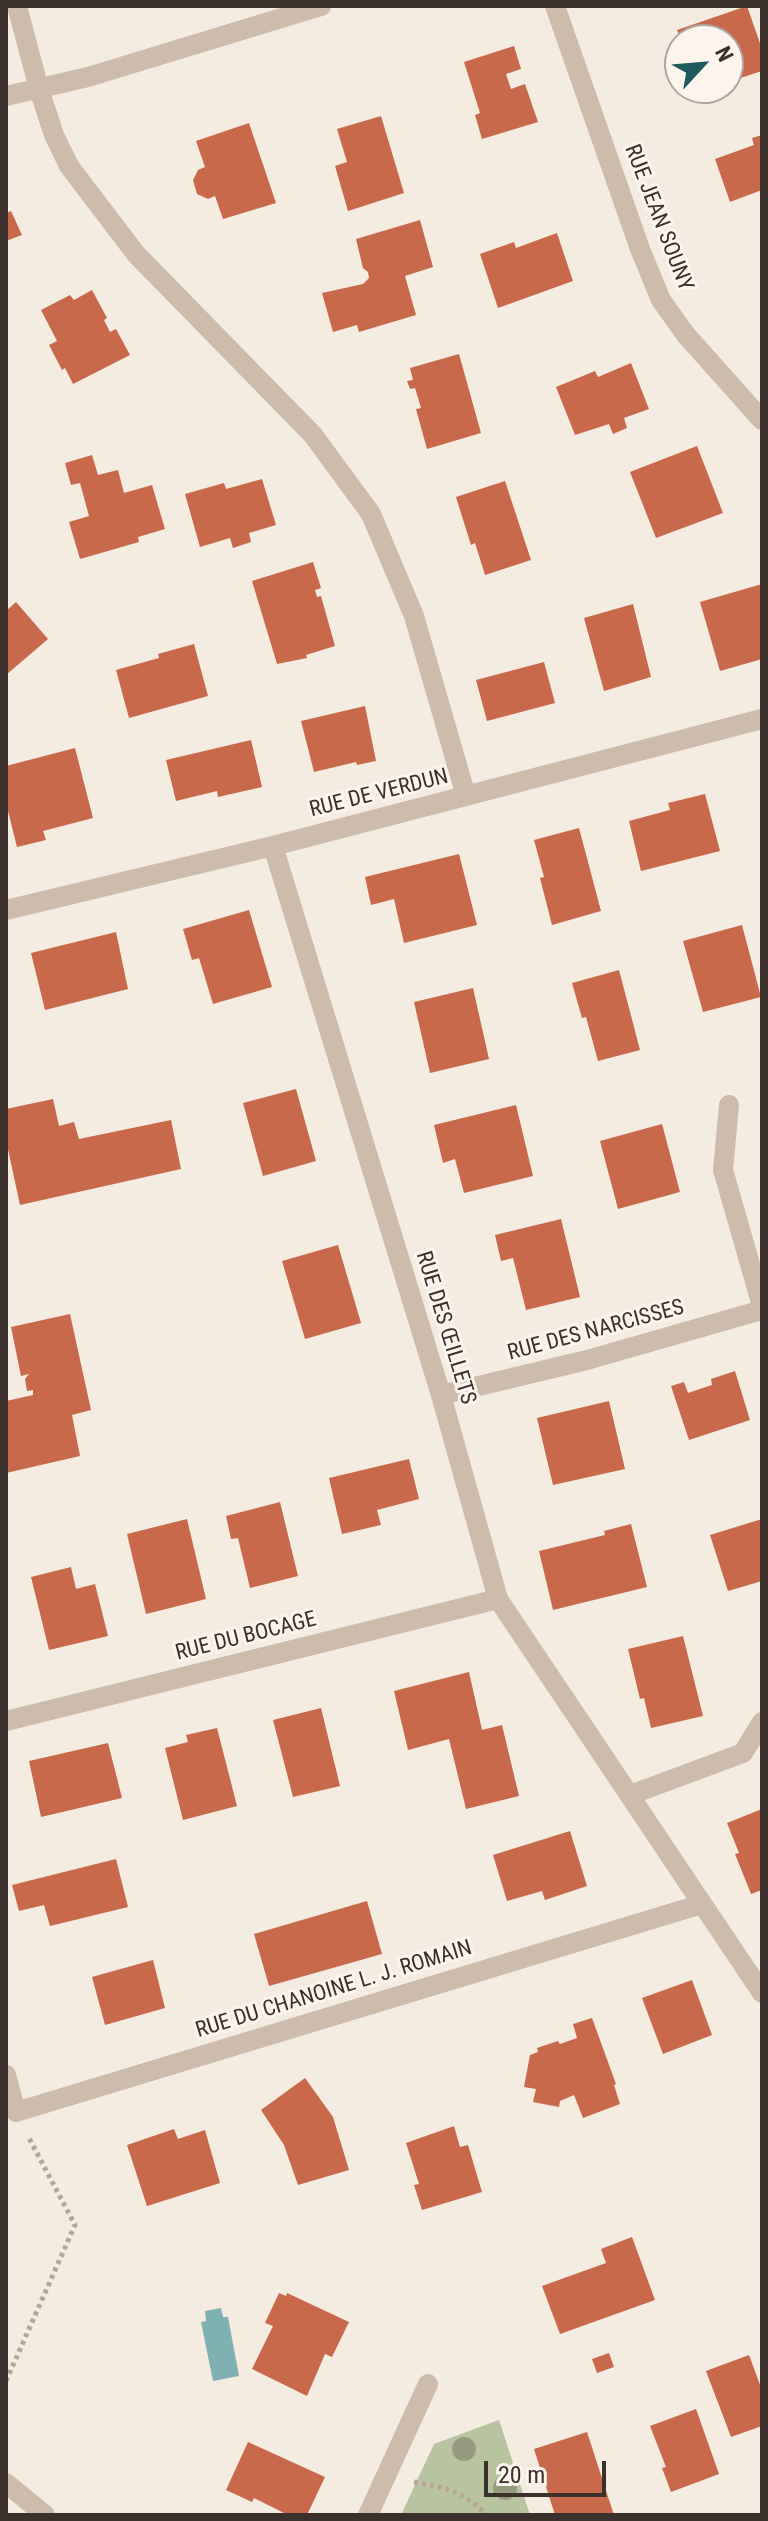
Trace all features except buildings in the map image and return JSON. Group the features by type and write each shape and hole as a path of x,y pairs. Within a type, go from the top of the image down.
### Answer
{"street":[{"path":"17,6 39,89 54,135 69,166 136,254 313,435 371,514 414,616 466,796"},
{"path":"6,96 88,77 321,6"},
{"name":"RUE JEAN SOUNY","path":"555,6 640,249 661,300 686,335 762,420"},
{"name":"RUE DE VERDUN","path":"6,910 273,846 762,719"},
{"name":"RUE DES ŒILLETS","path":"273,846 441,1395 498,1599 762,1993"},
{"name":"RUE DES NARCISSES","path":"441,1395 587,1360 762,1308 723,1170 729,1105"},
{"name":"RUE DU BOCAGE","path":"6,1721 498,1599"},
{"path":"630,1795 743,1753 762,1722"},
{"name":"RUE DU CHANOINE L. J. ROMAIN","path":"16,2112 702,1904"},
{"path":"6,2075 16,2112"},
{"path":"368,2515 428,2384"},
{"path":"6,2483 45,2515"}],"path":[{"path":"6,2381 75,2225 16,2112"},
{"path":"386,2477 451,2489 478,2506 486,2515"}],"green space":[{"path":"499,2420 530,2515 401,2515 434,2444"}],"water":[{"path":"221,2308 223,2317 228,2317 239,2376 213,2381 201,2322 206,2321 205,2311"}]}
